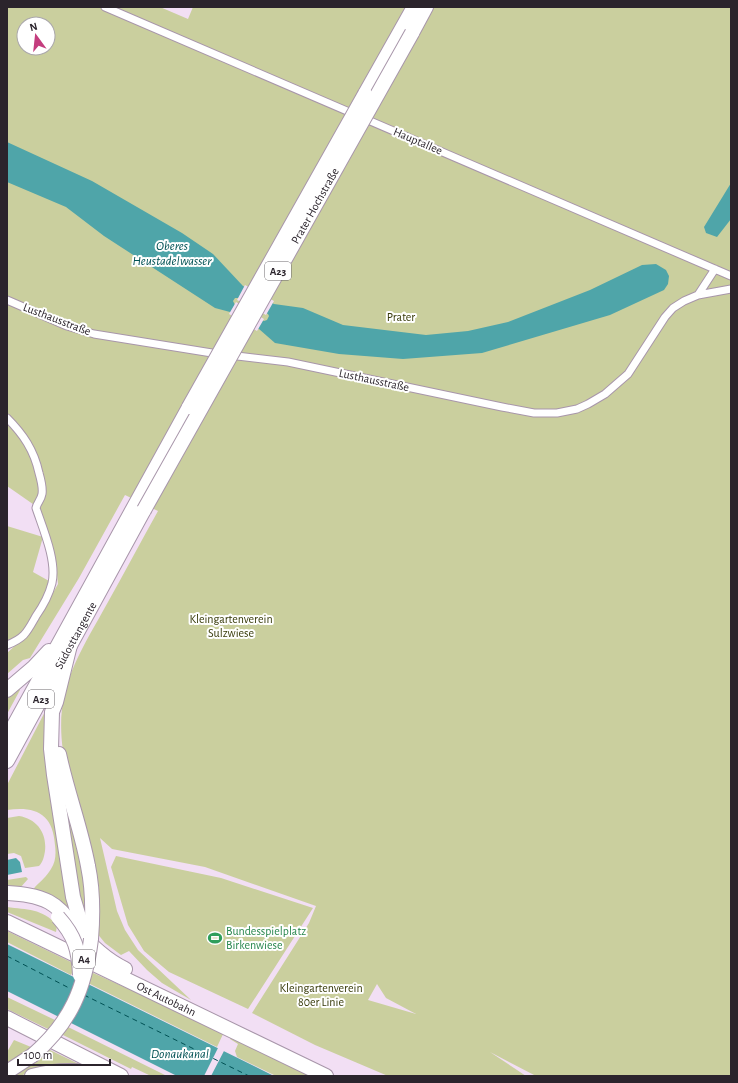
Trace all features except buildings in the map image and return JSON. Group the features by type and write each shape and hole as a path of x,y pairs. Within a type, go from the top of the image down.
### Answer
{"highway":[{"name":"Prater Hochstraße","path":"139,507 414,7"},
{"name":"Prater Hochstraße","path":"139,507 426,7"},
{"name":"Südosttangente","path":"7,760 67,639 139,507"},
{"name":"Südosttangente","path":"7,738 67,639"},
{"path":"7,682 67,639"},
{"path":"7,690 67,639"},
{"path":"7,1072 33,1055 51,1039 61,1026 73,1006 80,989 89,953 92,920 91,884 58,751 56,726 56,702 67,639"},
{"path":"56,702 52,712 51,738 54,775 76,908 90,943"},
{"path":"7,892 36,897 49,902 62,911 90,943 110,961 165,990 170,1000"},
{"path":"7,901 39,906 58,917 71,935 77,948 79,956 80,989"},
{"name":"Ost Autobahn","path":"7,922 326,1076"},
{"path":"7,1018 121,1076"},
{"path":"7,1025 116,1076"},
{"path":"32,1076 47,1072 66,1071 104,1076"}],"street":[{"name":"Hauptallee","path":"105,7 731,276"},
{"path":"698,295 715,269"},
{"name":"Lusthausstraße","path":"7,300 67,326 94,334 288,362 502,407 534,413 557,413 577,409 605,394 628,374 665,317 673,308 698,295 731,289"},
{"path":"7,418 21,432 27,441 38,468 42,494 36,508 47,542 53,568 53,580 48,594 28,629 20,640 7,645"}],"green space":[{"name":"Prater","path":"7,7 160,7 188,19 193,7 731,7 731,1076 536,1076 490,1052 526,1076 388,1076 315,1045 252,1013 309,923 316,906 205,867 112,849 100,838 117,911 125,930 138,950 191,1000 162,983 129,951 121,955 105,943 96,932 63,751 61,729 62,709 71,673 87,639 158,511 125,495 79,578 30,658 23,660 7,674 7,653 18,643 46,605 58,584 55,556 40,509 7,486","holes":["377,984 386,998 416,1014 368,1000"]},
{"path":"7,526 43,537 33,572 49,581 46,595 21,636 7,642"},
{"path":"19,688 20,690 7,714 7,696"},
{"path":"49,704 72,913 33,890 49,872 55,860 56,851 54,834 47,819 41,814 26,809 7,810 7,785"},
{"path":"54,754 83,871 87,920 83,921"},
{"path":"19,816 31,820 36,824 40,828 44,838 45,851 39,866 25,868 21,856 14,853 7,854 7,818"},
{"name":"Bundesspielplatz Birkenwiese","path":"116,856 221,878 313,908 248,1009 169,972 144,951 128,925 111,867"},
{"path":"26,877 28,879 20,888 7,887 7,880"},
{"path":"7,907 34,911 46,915 57,925 56,932 7,912"},
{"path":"7,931 73,963 74,969 71,975 7,942"},
{"path":"91,972 224,1032 217,1047 88,983"},
{"path":"7,997 55,1020 48,1029 7,1009"},
{"path":"64,1025 167,1076 151,1076 132,1067 131,1069 61,1034"},
{"path":"232,1036 315,1076 276,1076 237,1057 235,1051 238,1044 230,1039"},
{"path":"14,1040 31,1047 7,1064 7,1052"},
{"path":"48,1049 87,1068 37,1071 19,1076 8,1076"}],"water":[{"name":"Oberes Heustadelwasser","path":"7,142 92,181 182,233 213,254 243,286 274,304 303,308 343,325 426,335 468,331 508,322 590,290 642,265 656,264 666,270 669,276 668,284 664,290 610,315 482,353 403,359 339,354 275,343 259,329 230,312 215,308 104,236 66,207 7,182","holes":["235,298 239,298 268,314 269,316 267,320 264,321 235,305 233,301"]},
{"path":"731,183 731,219 717,237 706,233 704,227"},
{"path":"16,858 20,862 22,872 7,875 7,860"},
{"name":"Donaukanal","path":"7,944 274,1076 177,1076 7,991"}],"pier":[{"path":"245,285 274,301 266,315 237,300"},
{"path":"236,302 264,319 257,331 229,314"},
{"path":"219,1046 225,1049 211,1076 204,1076"}],"ferry route":[{"path":"7,956 73,990"},
{"path":"84,995 249,1076"}],"place":[{"name":"Bundesspielplatz Birkenwiese","path":"215,938"}],"park label":[{"name":"Kleingartenverein Sulzwiese","path":"231,626"},
{"name":"Kleingartenverein 80er Linie","path":"321,995"}]}
